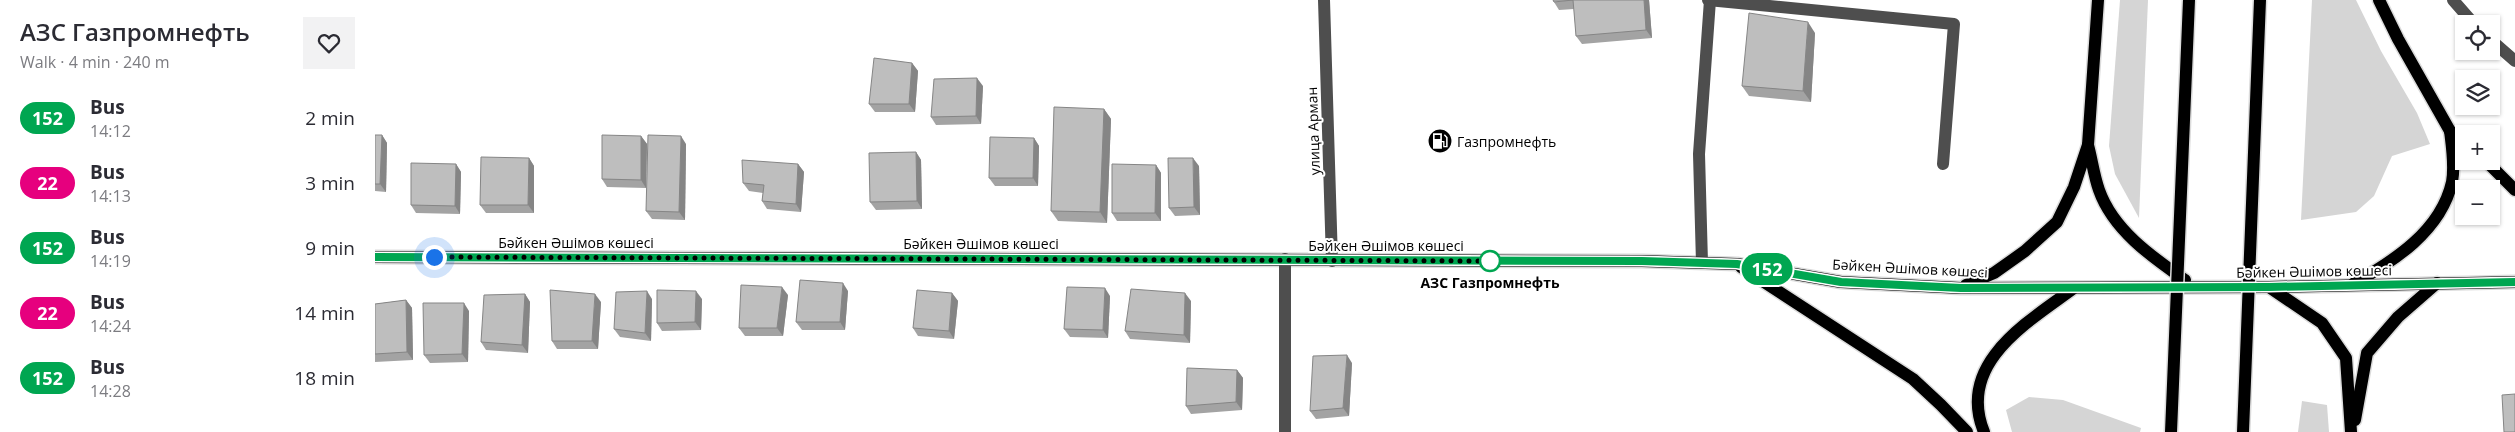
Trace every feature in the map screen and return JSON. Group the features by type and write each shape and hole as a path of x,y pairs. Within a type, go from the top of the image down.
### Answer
{"main road":[{"path":"2098,0 2089,145 2099,190 2115,219 2152,257 2197,288"},
{"path":"2171,432 2189,0"},
{"path":"2243,432 2260,0"},
{"path":"2379,0 2398,39 2450,131 2455,135"},
{"path":"2352,285 2389,264 2421,235 2445,204 2453,180 2450,131"},
{"path":"1961,288 1995,273 2025,251 2057,222 2074,187 2089,145"},
{"path":"2495,170 2515,190"},
{"name":"Бәйкен Әшімов көшесі","path":"375,257 1285,259 1332,261 1702,263 1737,264 1841,282 1961,288 2197,288 2515,282"},
{"path":"1737,264 1913,379 1967,432"},
{"path":"2352,432 2367,353 2398,317 2437,283"},
{"path":"2269,287 2322,323 2346,358 2352,432"},
{"path":"1984,432 1980,422 1978,398 1982,376 1994,354 2010,335 2074,288"}],"street":[{"name":"улица Арман","path":"1324,0 1332,261"},
{"path":"2453,0 2466,15"},
{"path":"1702,263 1699,154 1709,1 1954,24 1943,164"},
{"path":"2500,48 2515,61"},
{"path":"1285,259 1285,432"}],"shaded area":[{"path":"2120,0 2148,0 2139,218 2115,174 2109,146"},
{"path":"2312,0 2356,0 2381,51 2417,113 2430,144 2392,156 2374,196 2356,212 2301,220"},
{"path":"2029,397 2063,400 2141,428 2140,432 2012,432 2006,410"},
{"path":"2302,401 2327,405 2329,432 2298,432"}],"building":[{"path":"1553,0 1573,0 1554,2"},
{"path":"1573,0 1644,0 1646,30 1576,36"},
{"path":"1749,13 1808,22 1803,91 1742,86"},
{"path":"874,58 912,63 909,104 869,104"},
{"path":"977,78 976,116 931,117 934,79"},
{"path":"1054,107 1104,109 1100,212 1051,211"},
{"path":"375,135 382,135 380,184 375,184"},
{"path":"602,135 641,136 641,180 602,179"},
{"path":"648,135 681,136 679,212 646,211"},
{"path":"990,137 1034,138 1033,178 989,178"},
{"path":"916,152 917,201 870,202 869,153"},
{"path":"481,157 529,158 528,205 480,205"},
{"path":"1168,158 1193,158 1194,207 1169,208"},
{"path":"742,160 798,164 796,204 762,201 764,185 743,183"},
{"path":"411,163 456,164 455,206 411,205"},
{"path":"1112,164 1156,165 1155,213 1112,213"},
{"path":"800,280 843,283 840,322 796,322"},
{"path":"741,285 782,287 777,328 739,328"},
{"path":"1067,287 1105,288 1103,330 1064,329"},
{"path":"1131,289 1185,293 1184,335 1125,331"},
{"path":"550,290 595,294 592,341 552,341"},
{"path":"657,290 696,291 695,322 657,323"},
{"path":"917,290 952,293 949,331 913,328"},
{"path":"647,291 645,333 614,329 616,292"},
{"path":"525,294 522,345 481,342 484,295"},
{"path":"406,300 407,352 375,354 375,304"},
{"path":"423,303 464,303 462,354 424,355"},
{"path":"1347,355 1343,408 1310,411 1313,356"},
{"path":"1187,368 1237,370 1236,402 1186,406"},
{"path":"2515,394 2515,432 2504,432 2502,395"}],"bus line":[{"name":"152","path":"375,257 1642,261 1737,264 1841,282 1961,288 2197,288 2515,282"}],"place":[{"name":"Газпромнефть","path":"1440,141"},
{"name":"АЗС Газпромнефть","path":"1490,261"}],"route":[{"path":"434,257 1490,261"}]}
